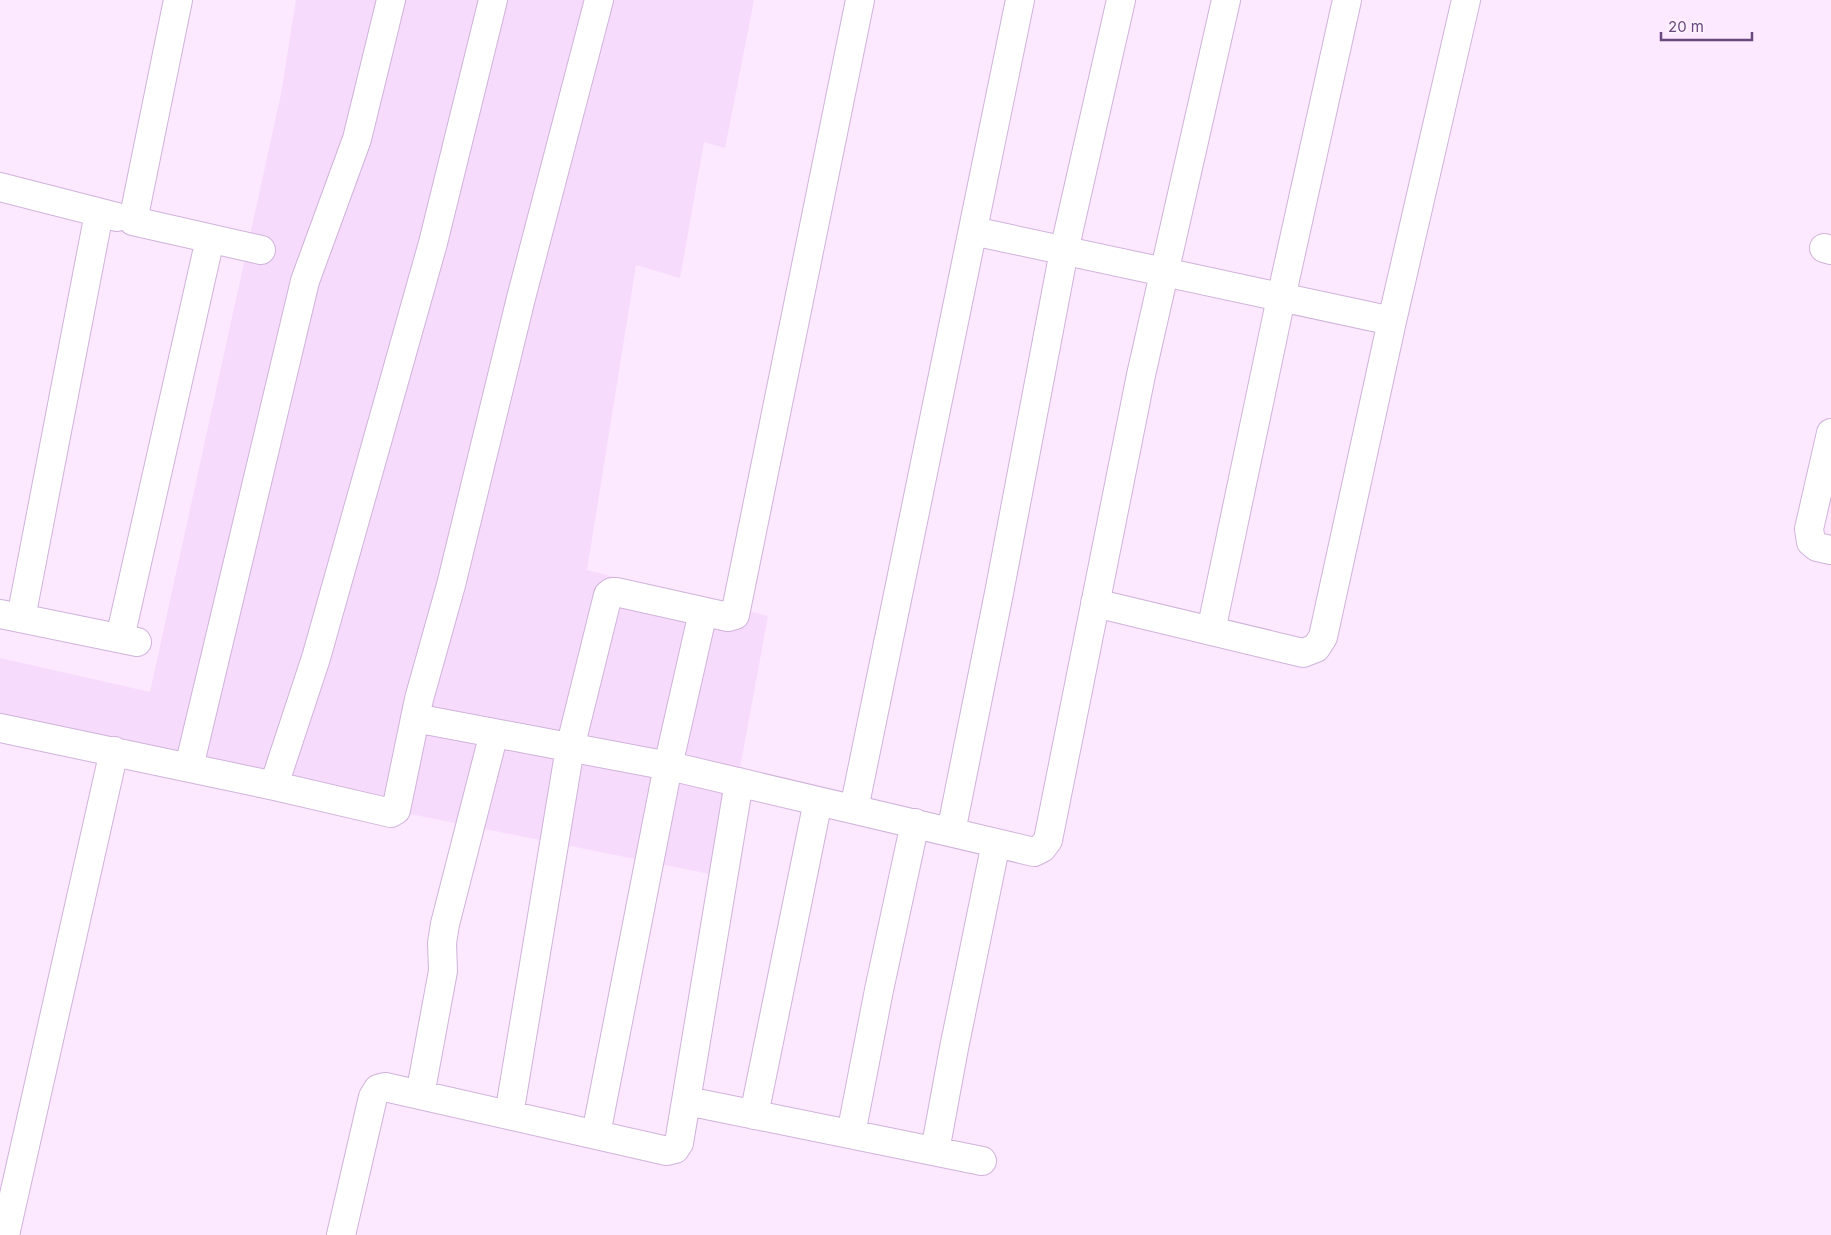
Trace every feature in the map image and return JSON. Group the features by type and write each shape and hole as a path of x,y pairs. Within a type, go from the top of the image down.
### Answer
{"street":[{"path":"133,221 178,0"},
{"path":"189,767 305,280 357,139 391,0"},
{"path":"274,786 316,658 433,243 493,0"},
{"path":"0,728 394,812 396,810 415,718 451,585 521,298 599,0"},
{"path":"509,1115 570,748 608,595 616,592 728,617 735,615 860,0"},
{"path":"854,809 1020,0"},
{"path":"951,832 1064,250 1121,0"},
{"path":"415,718 668,766 1034,852 1042,848 1048,840 1139,385 1226,0"},
{"path":"1212,631 1281,298 1347,0"},
{"path":"1095,603 1303,653 1316,648 1323,637 1392,321 1466,0"},
{"path":"0,187 133,221 261,250"},
{"path":"99,212 11,616 128,640 210,239"},
{"path":"973,231 1392,321"},
{"path":"1831,433 1809,529 1811,542 1818,547 1831,550"},
{"path":"596,1134 668,766 703,612"},
{"path":"420,1095 443,971 442,943 445,924 494,733"},
{"path":"4,1231 114,751"},
{"path":"341,1235 373,1097 378,1090 385,1087 667,1151 675,1149 679,1143 739,782"},
{"path":"754,1115 818,801"},
{"path":"851,1134 879,990 915,823"},
{"path":"935,1151 996,843"},
{"path":"686,1101 982,1161"}],"shaded area":[{"path":"296,0 754,0 725,148 704,142 680,278 636,265 587,570 768,616 720,876 0,732 0,658 150,692 281,94"}]}
